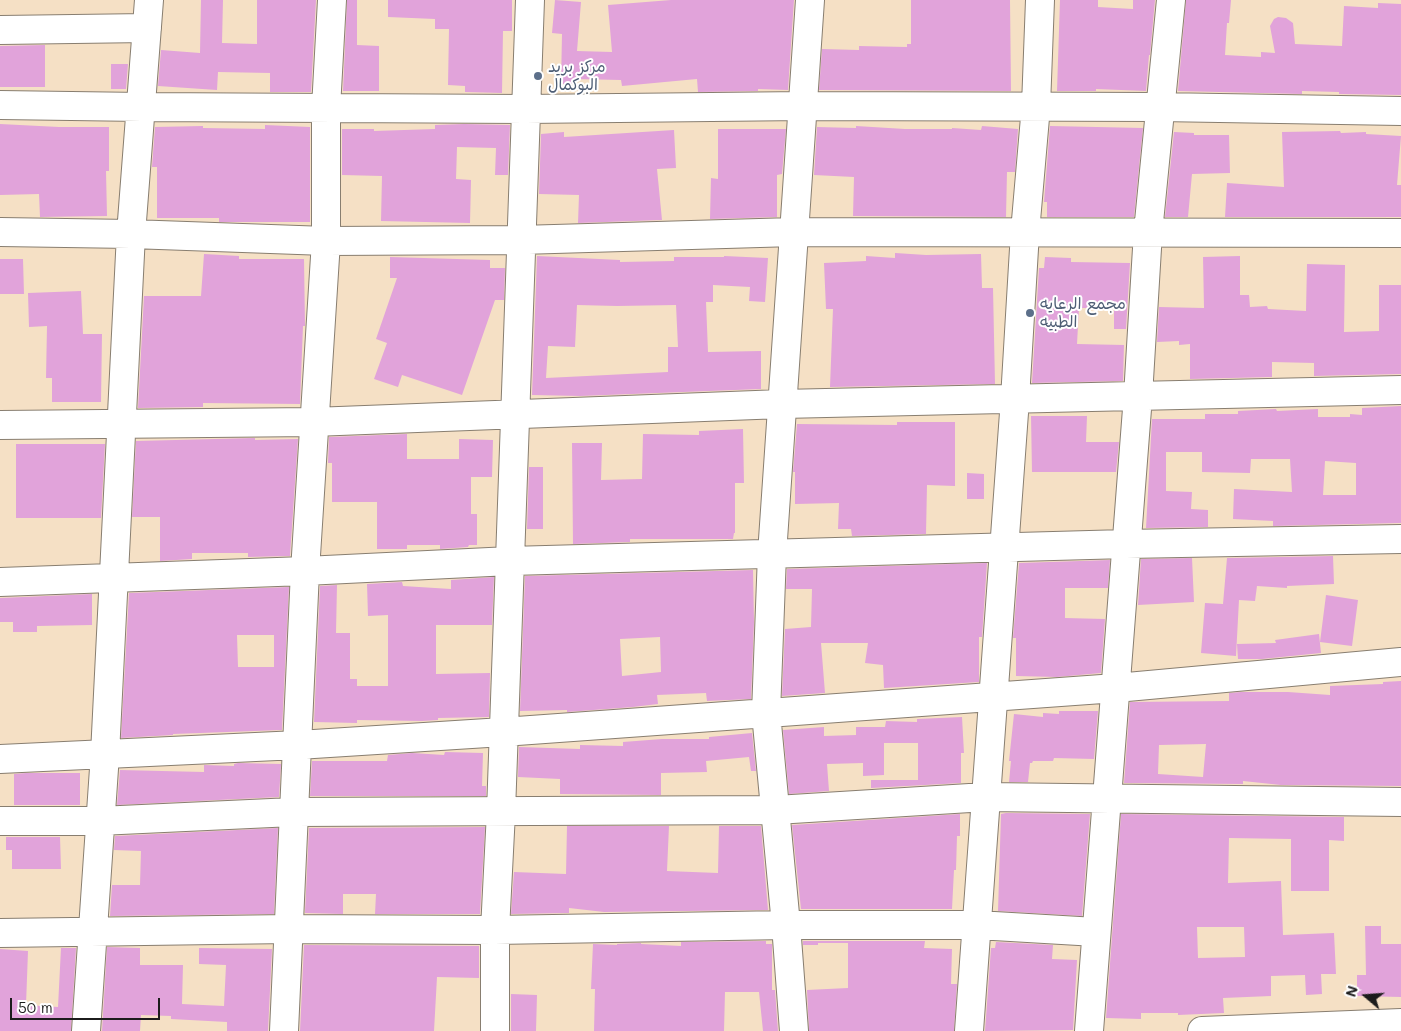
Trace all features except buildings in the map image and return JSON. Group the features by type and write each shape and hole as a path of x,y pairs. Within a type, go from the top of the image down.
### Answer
{"street":[{"path":"86,1031 105,754 120,423 131,234 149,0"},
{"path":"284,1031 305,571 326,241 326,108 332,0"},
{"path":"495,1031 495,930 501,812 530,0"},
{"path":"794,1031 766,713 772,554 810,0"},
{"path":"969,1031 1015,399 1025,232 1036,106 1040,0"},
{"path":"1089,1031 1138,396 1148,232 1171,0"},
{"path":"0,30 147,28"},
{"path":"0,104 142,107 526,109 804,106 1159,106 1401,111"},
{"path":"0,232 131,234 326,241 520,240 794,232 1401,233"},
{"path":"0,425 313,422 782,404 1401,390"},
{"path":"0,582 305,571 510,561 1126,544 1401,539"},
{"path":"0,760 298,745 503,732 1116,688 1401,662"},
{"path":"0,821 99,821 293,812 776,810 986,796 1401,802"},
{"path":"0,933 289,929 495,930 786,925 977,925 1096,932"},
{"path":"1202,1031 1401,1022"}],"place":[{"name":"مركز بريد البوكمال","path":"538,76"},
{"name":"مجمع الرعايه الطبيه","path":"1030,313"}]}
